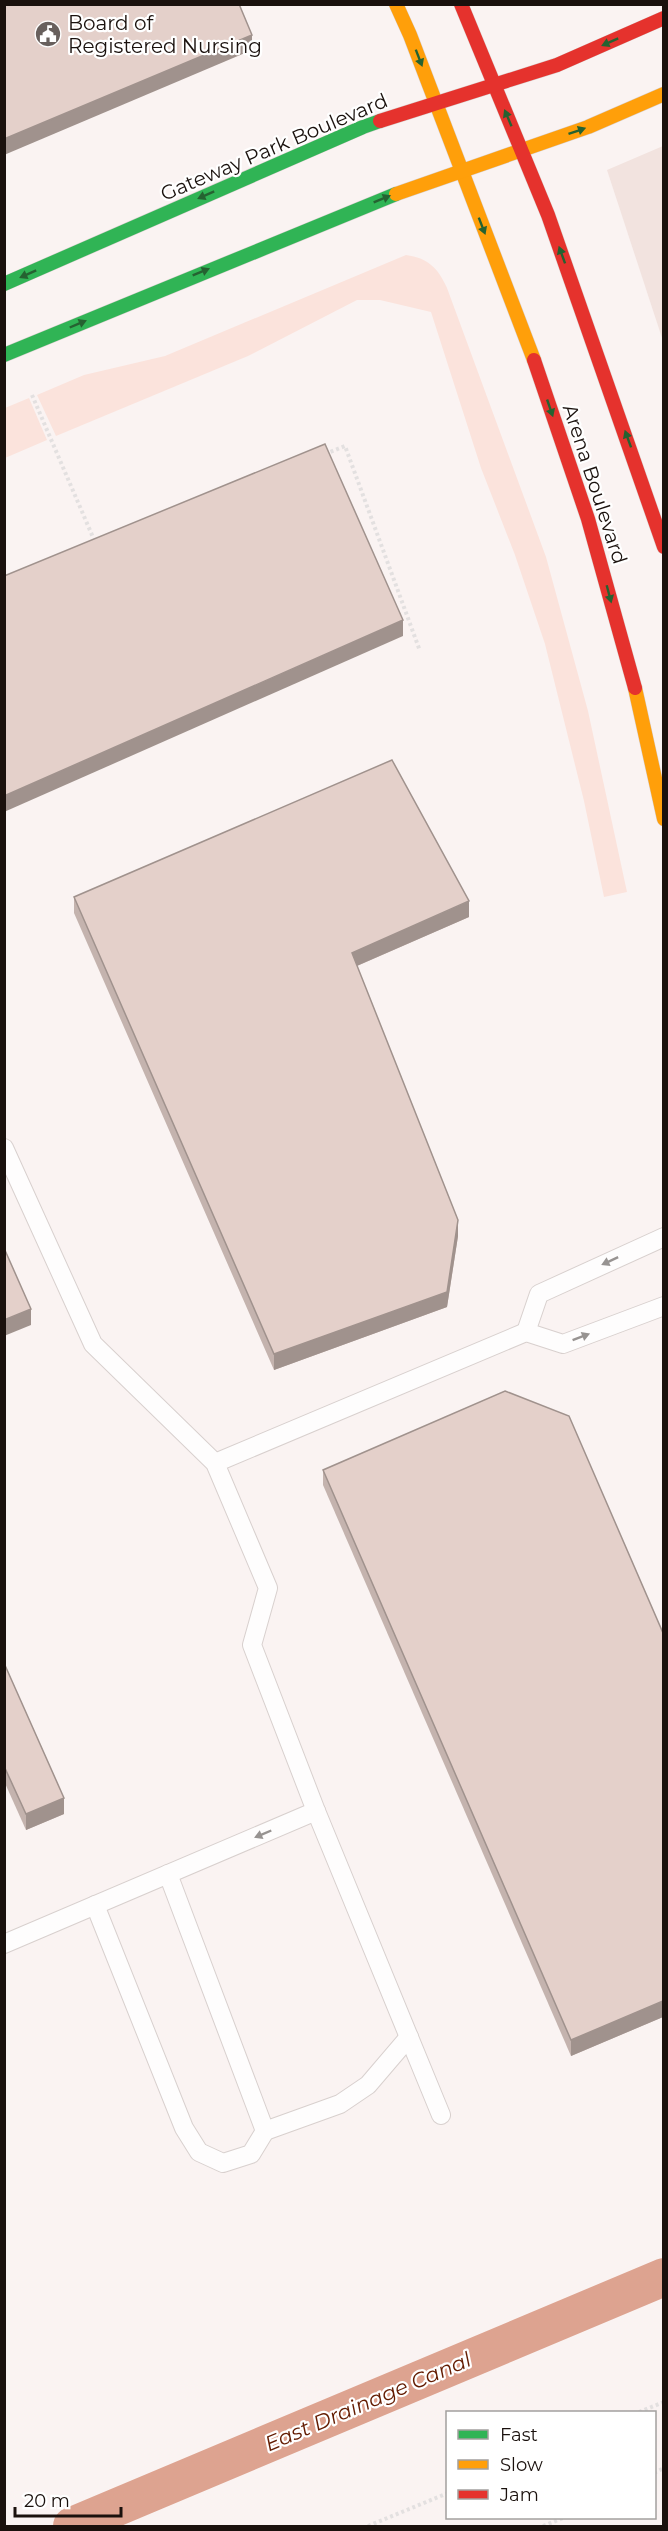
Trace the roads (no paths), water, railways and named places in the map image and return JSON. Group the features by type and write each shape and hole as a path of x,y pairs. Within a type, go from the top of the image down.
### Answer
{"main road":[{"name":"Arena Boulevard","path":"396,4 531,353 574,477 632,677 663,819"},
{"path":"461,4 560,249 647,494 663,547"},
{"name":"Gateway Park Boulevard","path":"4,284 363,127 557,65 663,18"},
{"path":"4,355 389,196 588,128 663,94"}],"lane":[{"path":"4,1148 93,1344 215,1463 268,1588 252,1645 316,1811 441,2115"},
{"path":"526,1332 539,1294 663,1237"},
{"path":"215,1463 526,1332 564,1344 663,1306"},
{"path":"4,1944 316,1811"},
{"path":"168,1874 266,2131"},
{"path":"95,1905 184,2128 199,2152 223,2163 251,2154 266,2131 340,2104 368,2085 409,2037"}],"waterway":[{"name":"East Drainage Canal","path":"72,2526 664,2277"}],"place":[{"name":"Board of Registered Nursing","path":"48,34"}]}
